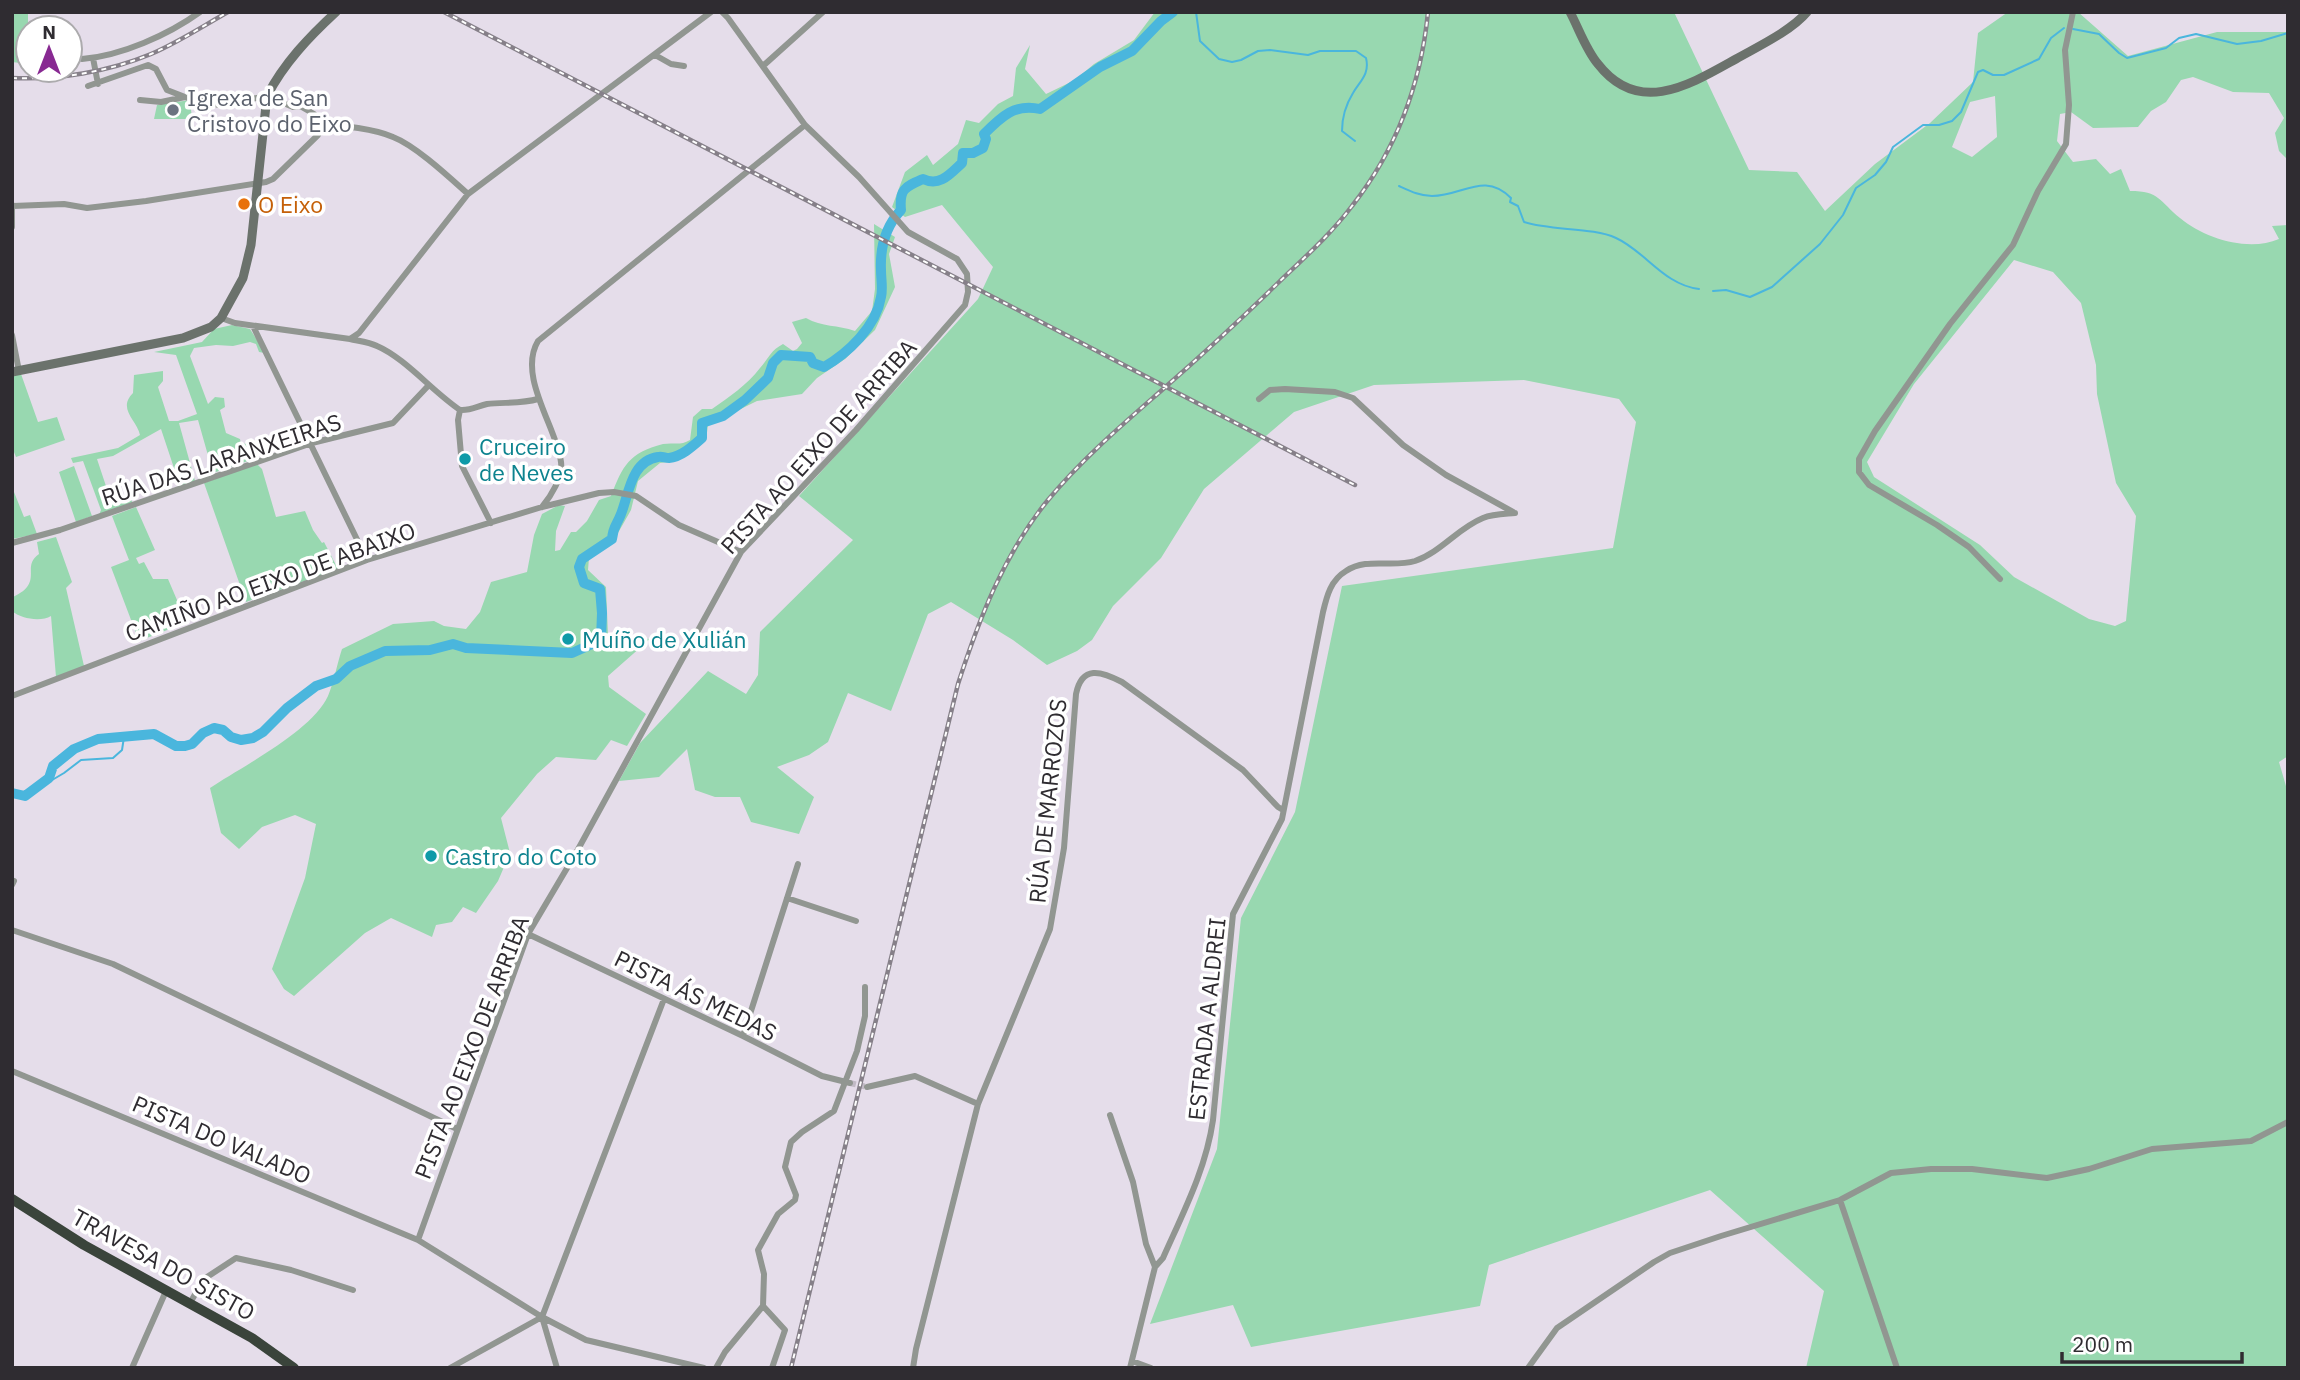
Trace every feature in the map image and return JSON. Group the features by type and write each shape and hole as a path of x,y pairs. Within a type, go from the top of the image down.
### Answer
{"highway":[{"name":"TRAVESA DO SISTO","path":"12,1199 84,1245 252,1338 294,1368"}],"street":[{"path":"84,59 132,47 166,32 200,12"},
{"path":"12,335 16,371 183,338 211,327 221,318 243,278 251,245 267,96 278,75 295,53 336,12"},
{"path":"350,339 359,333 468,194 711,12"},
{"name":"PISTA AO EIXO DE ARRIBA","path":"418,1240 528,934 741,552 856,430 965,305 968,292 967,274 957,258 908,232 859,177 805,125 722,12"},
{"path":"763,66 823,12"},
{"path":"1570,12 1597,63 1612,78 1634,90 1655,93 1674,90 1704,78 1768,41 1807,12"},
{"path":"2000,579 1969,547 1937,524 1869,485 1859,472 1859,459 1875,431 1950,324 2013,245 2038,191 2066,144 2069,106 2065,50 2073,12"},
{"path":"655,55 670,64 684,66"},
{"path":"93,58 98,84"},
{"path":"88,86 148,65 156,69 167,90 185,97 219,105 267,96 293,107 300,106 314,114 322,125"},
{"path":"140,100 161,102 185,97"},
{"path":"322,125 393,136 420,154 468,194"},
{"path":"12,227 13,205 64,204 87,208 146,201 273,179 318,135 322,125"},
{"path":"542,507 556,483 562,463 538,400 532,361 538,341 805,125"},
{"path":"221,318 253,326 375,345 394,356 460,410 466,411 489,404 538,400"},
{"path":"253,326 367,560"},
{"name":"RÚA DAS LARANXEIRAS","path":"12,543 60,530 312,443 393,423 428,386"},
{"name":"ESTRADA A ALDREI","path":"1131,1364 1155,1267 1163,1258 1199,1177 1211,1133 1233,914 1279,828 1288,797 1330,589 1335,580 1348,569 1362,564 1416,560 1478,520 1515,513 1446,475 1403,445 1353,398 1335,393 1270,390 1259,399"},
{"path":"460,410 458,420 462,466 491,523"},
{"name":"CAMIÑO AO EIXO DE ABAIXO","path":"12,696 367,560 542,507 608,492 630,495 679,525 741,552"},
{"name":"RÚA DE MARROZOS","path":"913,1368 978,1104 1050,929 1064,848 1076,694 1082,678 1090,673 1101,673 1122,682 1243,770 1283,810"},
{"path":"743,1036 798,863"},
{"path":"787,898 856,921"},
{"path":"12,930 113,964 457,1129"},
{"name":"PISTA ÁS MEDAS","path":"528,934 822,1076 847,1083"},
{"path":"716,1368 725,1352 763,1306 764,1273 758,1250 778,1214 795,1200 796,1195 786,1167 791,1142 834,1111 858,1051 865,1016 865,988"},
{"path":"557,1368 542,1317 664,999"},
{"name":"PISTA DO VALADO","path":"12,1071 418,1240 542,1317 586,1340 704,1368"},
{"path":"867,1087 915,1076 978,1104"},
{"path":"1110,1115 1133,1182 1146,1244 1155,1267"},
{"path":"1528,1368 1557,1328 1662,1258 1721,1236 1840,1200 1891,1173 1931,1169 1972,1170 2047,1178 2089,1169 2152,1149 2251,1141 2288,1122"},
{"path":"1840,1200 1897,1368"},
{"path":"190,1303 204,1279 236,1258 291,1270 353,1290"},
{"path":"132,1368 166,1290"},
{"path":"763,1306 785,1330 772,1368"},
{"path":"450,1368 542,1317"},
{"path":"1131,1364 1151,1368"}],"green space":[{"path":"12,12 28,12 14,14 12,62"},
{"path":"1155,12 1674,12 1749,170 1797,172 1825,211 1875,164 1930,123 1973,82 1978,33 2008,12 2078,12 2128,56 2217,32 2288,32 2288,160 2279,151 2275,133 2284,118 2269,93 2233,92 2193,77 2181,80 2166,102 2151,111 2138,127 2093,128 2071,112 2060,114 2057,141 2073,162 2096,159 2110,174 2121,169 2130,191 2153,195 2190,225 2214,237 2241,244 2267,243 2279,239 2272,226 2288,225 2288,756 2279,762 2288,793 2288,1368 1806,1368 1824,1291 1710,1190 1489,1265 1480,1306 1251,1347 1233,1305 1150,1324 1217,1149 1241,918 1295,812 1342,586 1613,548 1636,422 1619,399 1524,380 1374,385 1294,412 1204,489 1161,558 1113,606 1092,640 1077,651 1047,665 1013,640 951,602 928,614 891,711 848,693 828,742 809,755 777,767 814,797 799,834 751,822 740,797 715,797 695,790 687,749 659,777 619,781 640,743 708,671 746,694 758,675 760,632 853,540 799,496 978,299 993,267 942,205 905,217 892,207 905,172 927,155 933,165 958,144 966,120 979,123 998,104 1013,96 1016,68 1030,45 1025,69 1046,94 1075,80 1094,64 1134,40","holes":["1995,96 1997,137 1972,157 1952,147 1970,102","2014,260 2053,272 2081,303 2096,365 2097,394 2116,483 2136,516 2126,621 2115,626 2089,619 2014,577 1980,545 1874,477 1867,462 1914,384"]},
{"path":"190,100 192,119 154,119 157,105"},
{"path":"874,224 895,237 889,254 895,287 875,330 845,359 817,378 802,394 757,401 708,425 706,440 676,461 660,463 638,481 631,510 614,540 589,558 588,570 606,587 608,635 650,639 608,676 609,687 646,714 627,746 611,740 596,760 556,757 537,774 501,818 510,853 498,881 476,913 463,907 452,922 436,925 432,937 391,918 365,933 294,996 284,989 272,969 305,878 316,824 295,815 262,827 239,849 221,833 210,788 292,735 320,709 328,696 342,649 393,624 434,621 444,626 466,629 480,612 491,582 527,572 534,535 542,514 559,505 565,506 556,531 555,551 560,550 571,532 576,532 587,521 599,500 611,496 619,476 635,456 663,444 690,440 693,417 702,409 712,409 737,390 755,374 772,352 783,344 793,351 797,349 802,343 792,322 806,318 855,331 872,311 875,289"},
{"path":"232,325 250,329 265,353 259,352 256,344 250,342 233,346 194,348 190,356 208,404 215,397 224,398 225,407 220,410 226,433 240,439 241,444 254,443 251,460 213,473 198,420 179,423 195,481 180,486 161,429 113,456 97,459 112,504 131,500 133,503 99,515 101,510 83,461 73,463 71,458 118,448 140,435 127,409 133,393 134,375 163,371 163,381 158,387 169,421 178,421 197,414 176,355 154,352 202,342 214,329"},
{"path":"21,374 38,422 57,417 65,440 16,457 12,447 12,376"},
{"path":"257,464 262,469 276,517 305,511 313,530 322,543 324,542 338,569 246,602 204,483"},
{"path":"74,466 92,516 76,522 59,472"},
{"path":"12,487 24,517 30,515 37,534 12,539"},
{"path":"136,507 155,550 136,558 139,564 144,562 153,579 168,579 186,621 139,641 111,567 129,560 112,516"},
{"path":"56,537 72,582 66,588 84,666 56,677 51,616 31,619 12,611 13,597 28,586 31,564 39,554 37,542"}],"waterway":[{"path":"12,793 25,796 49,778 53,766 74,749 98,739 154,734 176,746 185,746 214,728 241,740 253,738 316,686 336,679 350,666 385,651 430,650 453,644 466,648 572,653 601,640 600,589 584,583 579,567 582,559 612,539 632,480 642,465 658,457 673,457 691,448 702,438 702,423 723,416 745,400 768,378 773,363 781,355 810,357 813,363 824,367 842,354 860,338 878,308 882,291 883,246 891,223 901,210 904,190 923,179 935,181 944,178 962,163 963,153 973,153 983,148 986,139 984,134 1003,117 1023,108 1040,109 1100,67 1132,51 1173,12"},
{"path":"1196,12 1200,41 1219,59 1232,62 1258,51 1270,50 1308,55 1320,51 1356,51 1366,58 1365,73 1344,112 1342,131 1355,141"},
{"path":"1713,291 1726,290 1750,297 1772,287 1820,244 1843,215 1856,188 1875,175 1886,162 1893,147 1923,125 1939,125 1952,121 1961,112 1978,72 1983,70 1993,75 2004,75 2039,59 2051,38 2064,28"},
{"path":"2073,29 2099,34 2127,58 2166,48 2179,38 2196,34 2237,44 2261,41 2288,33"},
{"path":"1399,186 1432,196 1473,187 1492,186 1511,198 1510,202 1518,206 1524,222 1595,232 1616,238 1665,275 1699,289"},
{"path":"25,796 81,760 113,758 122,750 124,737"}],"tunnel":[{"path":"850,1083 867,1087"}],"railway":[{"path":"12,78 65,76 118,66 161,50 228,12"},
{"path":"444,12 1355,485"},
{"path":"791,1368 958,684 994,588 1032,521 1075,470 1317,246 1368,185 1404,115 1419,65 1428,12"}],"place":[{"name":"Igrexa de San Cristovo do Eixo","path":"173,110"},
{"name":"O Eixo","path":"244,204"},
{"name":"Cruceiro de Neves","path":"465,459"},
{"name":"Muíño de Xulián","path":"568,639"},
{"name":"Castro do Coto","path":"431,856"}]}
